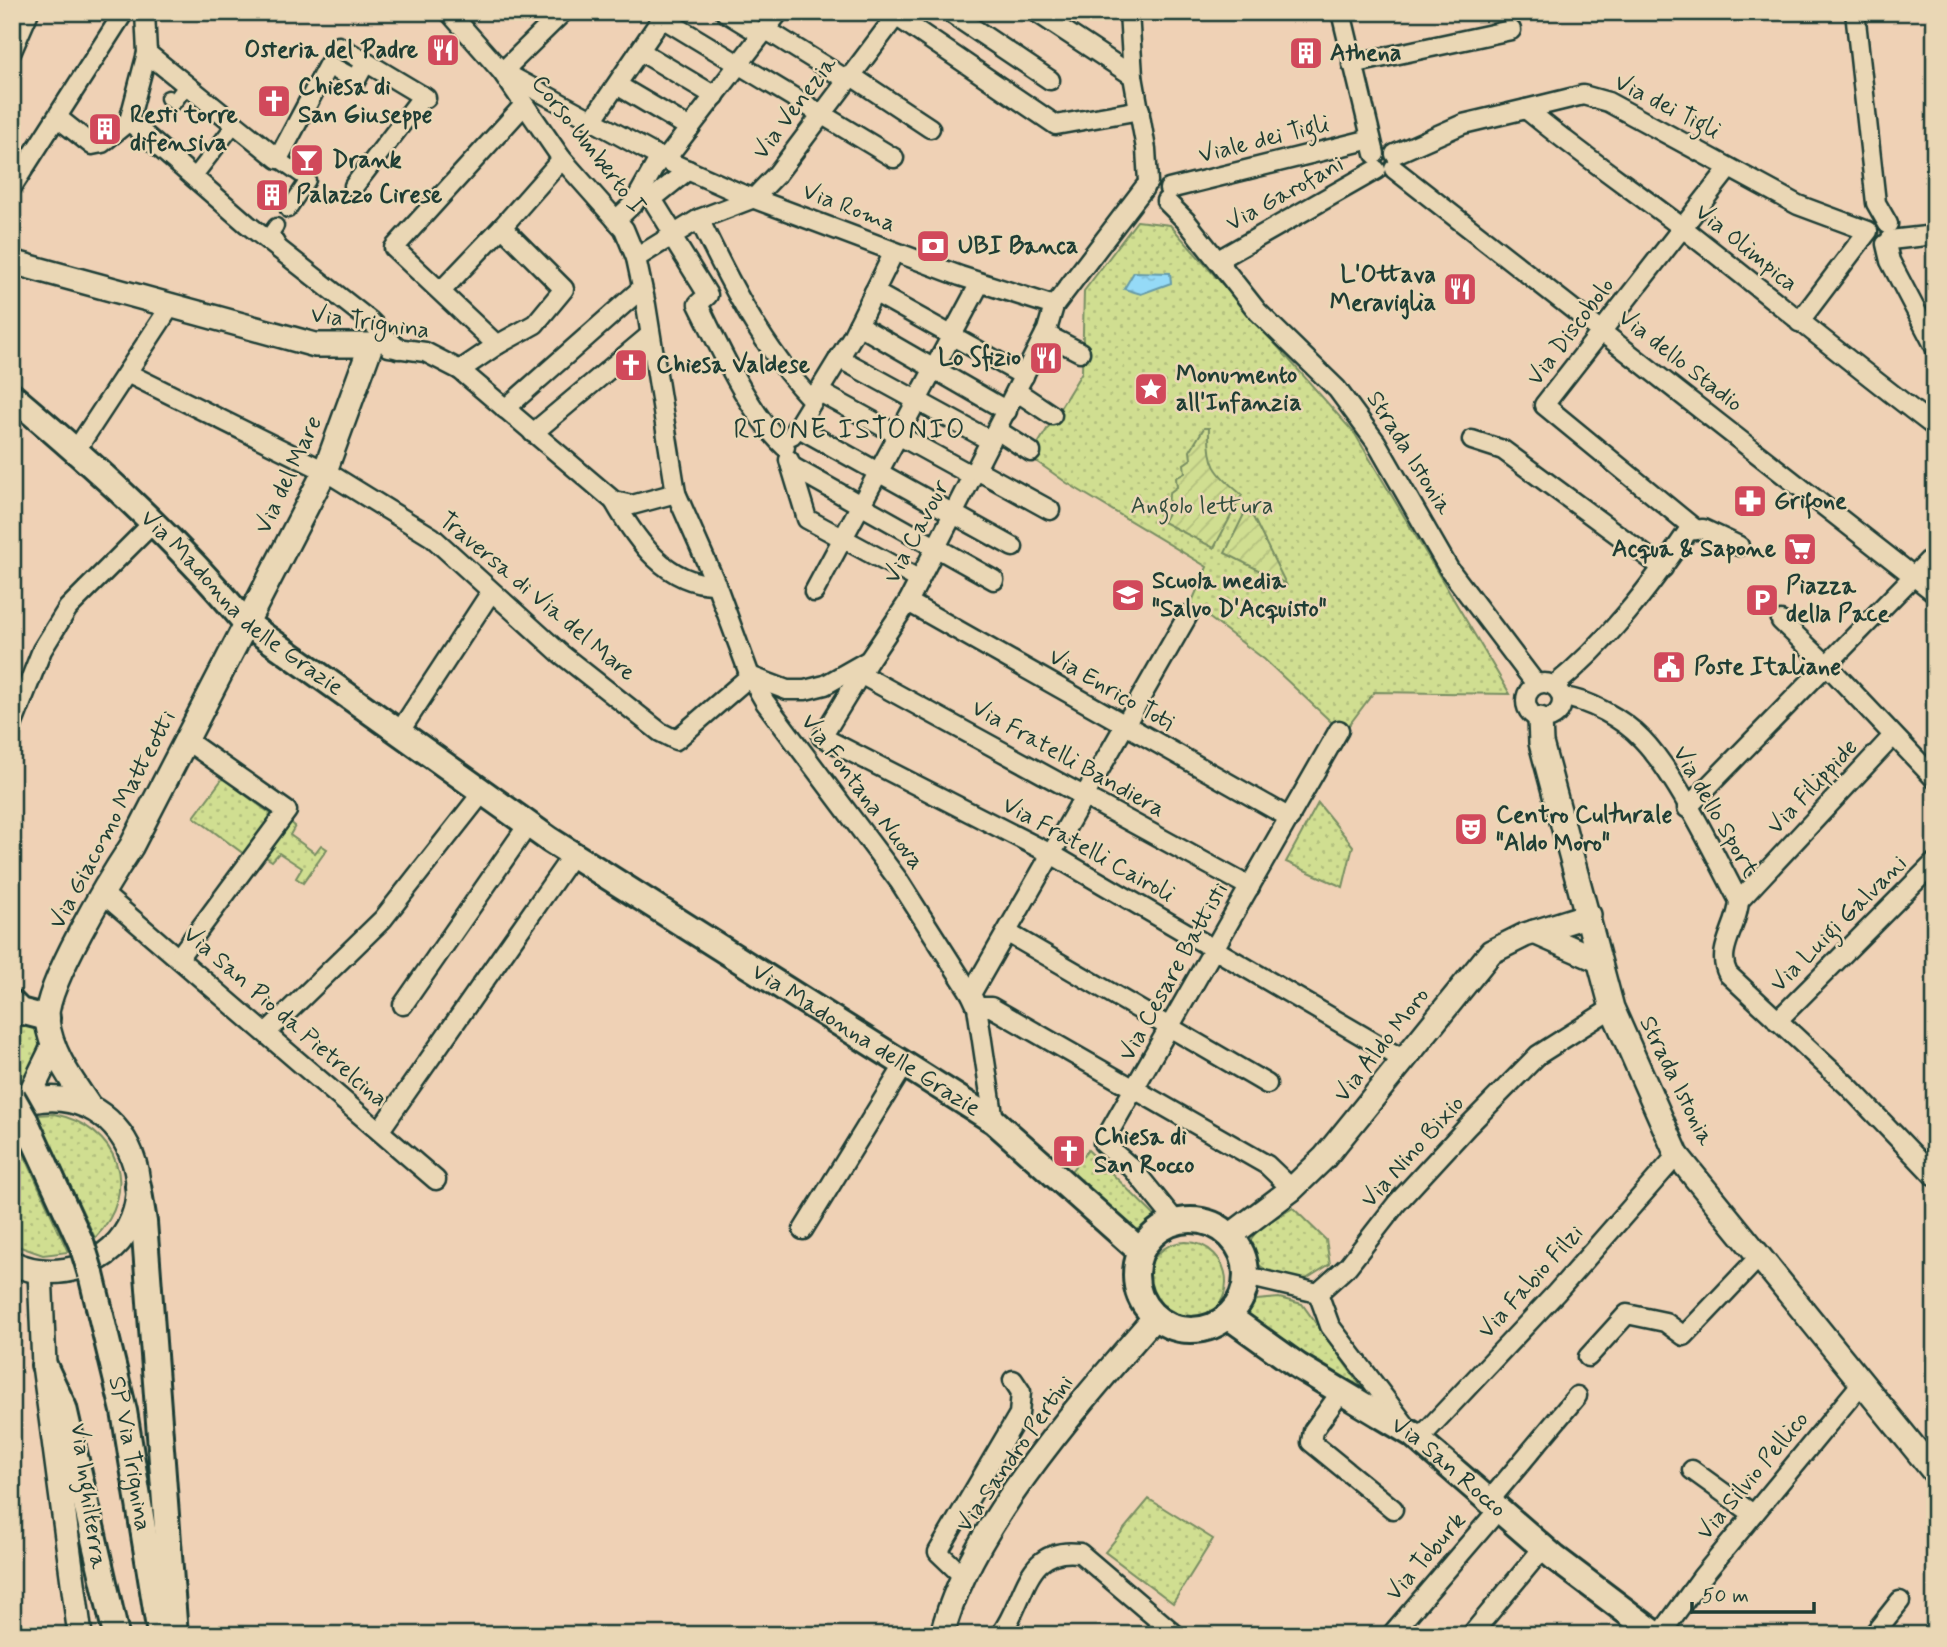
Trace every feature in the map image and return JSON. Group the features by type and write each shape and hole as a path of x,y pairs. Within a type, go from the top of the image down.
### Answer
{"main road":[{"name":"Via Madonna delle Grazie","path":"12,396 112,481 246,623 528,825 994,1121 1140,1251"},
{"path":"12,1003 20,1011 47,1018"},
{"name":"SP Via Trignina","path":"19,1107 82,1245 91,1274 124,1411 160,1635"},
{"path":"138,1186 174,1635"},
{"path":"1205,1221 1230,1236 1239,1247 1246,1276 1238,1304 1228,1316 1200,1330 1184,1331 1154,1318 1143,1304 1136,1287 1135,1269 1140,1251 1155,1233 1176,1222 1205,1221"},
{"name":"Via San Rocco","path":"1228,1316 1298,1366 1415,1437 1543,1549 1658,1635"},
{"path":"44,1365 64,1408 116,1635"}],"street":[{"path":"12,51 29,12"},
{"path":"13,184 124,12"},
{"path":"58,118 92,145 102,142 129,121 147,53 145,12"},
{"path":"502,72 563,12"},
{"path":"725,12 849,77 930,128"},
{"path":"646,196 662,158 690,128 779,12"},
{"path":"950,12 1050,80"},
{"path":"1036,12 1133,76"},
{"path":"1129,12 1133,76 1140,110 1146,185 1143,196 1148,203 1159,205 1167,195"},
{"path":"1341,12 1352,64 1382,157"},
{"path":"1855,12 1876,204 1883,238 1935,347"},
{"name":"Corso Umberto I","path":"452,13 502,72 562,159 624,229 636,258 642,288 676,493"},
{"path":"895,14 1056,125 1140,110"},
{"name":"Via Venezia","path":"754,198 777,174 895,14"},
{"path":"593,119 664,15 894,158"},
{"path":"1352,64 1511,30"},
{"path":"339,46 425,97 354,186"},
{"path":"640,51 715,96"},
{"path":"147,53 234,125 308,180 288,210"},
{"path":"278,159 328,65 356,80 366,62"},
{"name":"Via Roma","path":"502,72 662,158 754,198 980,283 1054,306"},
{"path":"617,85 690,128"},
{"path":"168,98 174,102 186,86"},
{"name":"Via dei Tigli","path":"1382,157 1463,124 1583,95 1594,97 1798,205 1883,238"},
{"path":"497,345 442,290 394,248 524,105"},
{"name":"Via Olimpica","path":"1526,109 1935,427"},
{"path":"129,121 282,251 369,320 398,349"},
{"path":"194,177 234,125"},
{"name":"Viale dei Tigli","path":"1167,195 1382,157"},
{"name":"Via Garofani","path":"1217,260 1382,157"},
{"name":"Via dello Stadio","path":"1382,157 1935,593"},
{"path":"442,290 562,159"},
{"name":"Via Discobolo","path":"1695,529 1544,405 1729,167"},
{"path":"616,220 646,196 688,170"},
{"path":"1054,306 1146,185"},
{"name":"Strada Istonia","path":"1167,195 1258,312 1337,388 1376,442 1449,569 1536,684"},
{"path":"646,196 708,295 698,304 724,358 772,435 786,447 807,519 918,579"},
{"path":"636,258 699,219 754,198"},
{"path":"699,219 746,310 787,374 815,396 1050,510"},
{"path":"276,226 271,233 282,251"},
{"path":"460,370 535,324 564,289 502,227"},
{"path":"1798,322 1883,238 1912,240 1935,235"},
{"path":"786,447 858,325 894,252"},
{"name":"Via Trignina","path":"12,262 315,345 371,345 425,352 460,370 614,501"},
{"path":"814,592 980,283"},
{"path":"505,409 642,288"},
{"path":"874,292 951,336 1020,384 1052,415"},
{"name":"Via Cavour","path":"750,676 787,690 804,690 825,685 865,667 908,602 1045,334 1054,306"},
{"path":"76,450 170,307"},
{"path":"858,325 1007,411"},
{"path":"1045,334 1080,352"},
{"path":"533,433 650,335"},
{"name":"Via del Mare","path":"246,623 325,471 371,345"},
{"path":"839,358 917,401 1031,452"},
{"name":"Traversa di Via del Mare","path":"127,373 325,471 432,537 561,654 660,732 676,740 750,676"},
{"path":"797,427 1013,547"},
{"path":"1472,440 1503,450 1663,568"},
{"path":"791,466 995,580"},
{"path":"614,501 632,505 676,493"},
{"name":"Via Fontana Nuova","path":"676,493 716,584 750,676 765,702 899,881 974,1001 994,1121"},
{"path":"614,501 631,532 670,570 700,585 716,584"},
{"path":"12,726 42,650 68,608 153,523"},
{"path":"1558,691 1663,568 1688,531 1695,529 1739,546"},
{"path":"1687,808 1935,554"},
{"path":"398,734 491,592"},
{"name":"Via Enrico Toti","path":"908,602 1290,818"},
{"path":"1188,615 1008,933 974,1001 991,1007 1137,1088 1267,1165 1292,1189"},
{"path":"1781,621 1827,665 1935,779"},
{"name":"Via Giacomo Matteotti","path":"89,1106 53,1047 47,1018 52,993 102,892 131,847 246,623"},
{"name":"Via Fratelli Bandiera","path":"865,667 1085,797 1250,887"},
{"name":"Via Fratelli Cairoli","path":"865,667 822,737 1053,855 1404,1060"},
{"path":"1536,684 1558,691 1561,707 1555,716 1540,719 1530,713 1525,703 1528,692 1536,684"},
{"name":"Via dello Sport","path":"1558,691 1605,713 1642,738 1660,762 1739,901 1738,913 1724,950 1722,964 1728,974 1777,1021"},
{"name":"Strada Istonia","path":"1540,719 1541,743 1612,1008 1677,1154 1935,1473"},
{"name":"Via Cesare Battisti","path":"1176,1222 1133,1169 1103,1143 1137,1088 1339,730"},
{"name":"Via Filippide","path":"1739,901 1894,736"},
{"path":"179,957 286,811 186,740"},
{"path":"266,1033 383,919 482,793"},
{"path":"403,1005 528,825"},
{"path":"380,1129 573,854"},
{"name":"Via Luigi Galvani","path":"1777,1021 1935,862"},
{"name":"Via San Pio da Pietrelcina","path":"102,892 436,1180"},
{"name":"Via Aldo Moro","path":"1230,1236 1292,1189 1325,1157 1490,951 1534,932 1589,915"},
{"path":"1534,932 1598,960"},
{"path":"1008,933 1267,1084"},
{"name":"Via Nino Bixio","path":"1318,1293 1348,1266 1397,1203 1458,1136 1538,1055 1612,1008"},
{"path":"1777,1021 1932,1168"},
{"path":"19,1107 53,1047"},
{"path":"803,1230 905,1064"},
{"path":"12,1263 40,1271 72,1269 94,1260 114,1245 132,1218 138,1186 137,1170 125,1139 115,1126 89,1106 58,1098 19,1107"},
{"name":"Via Fabio Filzi","path":"1415,1437 1556,1293 1677,1154"},
{"path":"1588,1357 1628,1314 1665,1322 1684,1336 1759,1257"},
{"name":"Via Inghilterra","path":"40,1271 44,1365 80,1635"},
{"path":"1246,1276 1318,1293 1330,1326 1415,1437"},
{"name":"Via Sandro Pertini","path":"942,1635 946,1616 987,1532 1087,1396 1154,1318"},
{"path":"965,1578 938,1552 1019,1414 1021,1392 1013,1380"},
{"name":"Via Silvio Pellico","path":"1658,1635 1753,1514 1861,1384"},
{"path":"1342,1392 1313,1431 1311,1442 1392,1509"},
{"name":"Via Toburk","path":"1391,1635 1577,1396"},
{"path":"1692,1470 1753,1514"},
{"path":"1471,1635 1543,1549"},
{"path":"1000,1635 1011,1620 1041,1559 1059,1551 1080,1553 1176,1635"},
{"path":"1874,1635 1900,1601"}],"green space":[{"path":"1137,221 1170,225 1355,434 1510,694 1374,692 1343,733 1264,659 1191,604 1207,567 1067,483 1030,457 1082,372 1084,291"},
{"name":"Angolo lettura","path":"1204,428 1209,428 1210,451 1215,467 1242,495 1214,548 1163,522 1168,513 1169,493 1177,487 1176,478 1185,473 1184,464 1191,459 1190,451"},
{"path":"1248,506 1252,515 1286,584 1225,553"},
{"path":"223,778 272,815 244,854 194,817"},
{"path":"1318,803 1353,846 1343,887 1286,862"},
{"path":"289,821 295,826 290,835 315,853 321,845 327,849 303,883 296,878 302,868 279,853 272,861 264,856"},
{"path":"12,1008 35,1028 43,1053 26,1089 12,1097"},
{"path":"54,1114 76,1121 94,1132 108,1146 116,1163 119,1181 117,1200 109,1219 95,1238 37,1115"},
{"path":"12,1127 68,1252 43,1255 12,1244"},
{"path":"1088,1150 1162,1223 1132,1231 1068,1175"},
{"path":"1293,1208 1326,1240 1330,1264 1306,1279 1274,1275 1253,1261 1248,1243 1260,1227"},
{"path":"1178,1242 1194,1242 1215,1253 1226,1274 1226,1290 1215,1311 1194,1322 1178,1322 1164,1316 1152,1304 1146,1290 1146,1274 1152,1260 1164,1248"},
{"path":"1279,1298 1302,1304 1370,1399 1256,1330 1246,1315 1257,1300"},
{"path":"1149,1499 1213,1539 1173,1603 1105,1552"}],"water":[{"path":"1134,272 1170,273 1171,283 1141,294 1124,289"}],"place":[{"name":"Osteria del Padre","path":"443,50"},
{"name":"Athena","path":"1306,53"},
{"name":"Chiesa di San Giuseppe","path":"274,101"},
{"name":"Resti torre difensiva","path":"105,129"},
{"name":"Drank","path":"307,160"},
{"name":"Palazzo Cirese","path":"272,195"},
{"name":"UBI Banca","path":"933,246"},
{"name":"L'Ottava Meraviglia","path":"1460,289"},
{"name":"Lo Sfizio","path":"1046,358"},
{"name":"Chiesa Valdese","path":"631,365"},
{"name":"Monumento all'Infanzia","path":"1151,389"},
{"name":"Grifone","path":"1750,501"},
{"name":"Acqua & Sapone","path":"1800,549"},
{"name":"Scuola media \"Salvo D'Acquisto\"","path":"1128,595"},
{"name":"Piazza della Pace","path":"1762,600"},
{"name":"Poste Italiane","path":"1669,667"},
{"name":"Centro Culturale \"Aldo Moro\"","path":"1471,829"},
{"name":"Chiesa di San Rocco","path":"1069,1151"}],"district":[{"name":"RIONE ISTONIO","path":"850,430"}]}
